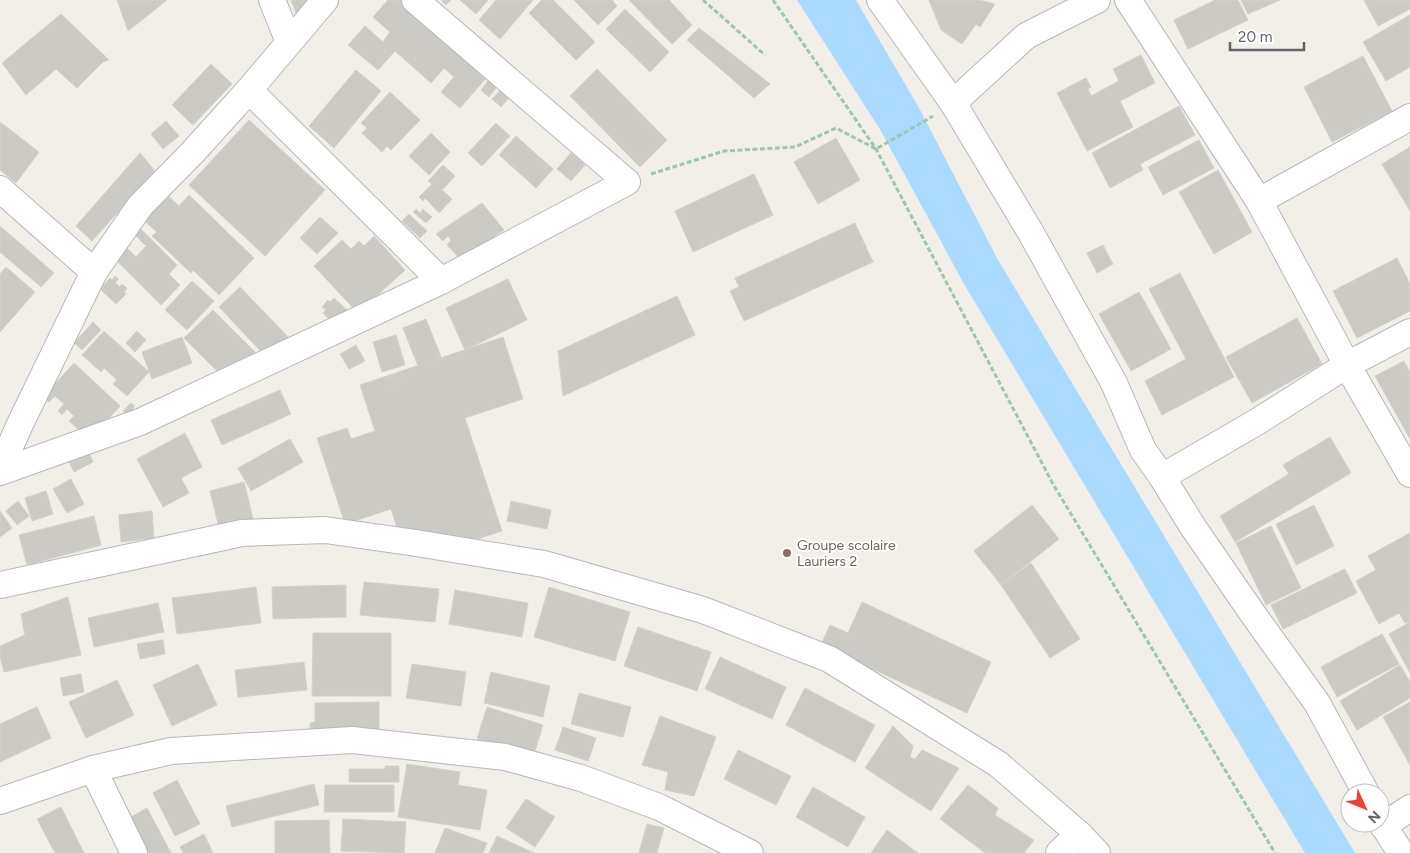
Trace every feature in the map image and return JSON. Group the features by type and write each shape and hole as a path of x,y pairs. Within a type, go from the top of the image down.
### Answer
{"street":[{"path":"272,0 289,42"},
{"path":"0,471 94,272 140,206 193,152 325,0"},
{"path":"0,471 140,422 441,281 627,182 415,0"},
{"path":"880,0 953,103 1031,233 1114,383 1143,450 1255,617 1318,703 1361,783"},
{"path":"953,103 1026,36 1097,0"},
{"path":"1128,0 1259,201 1347,364 1410,474"},
{"path":"248,90 441,281"},
{"path":"1259,201 1410,117"},
{"path":"0,189 94,272"},
{"path":"1162,477 1255,423 1347,364 1410,332"},
{"path":"0,585 242,533 325,530 544,564 703,610 829,659 998,764 1079,834 1097,853"},
{"path":"0,801 94,769 170,751 352,740 504,758 580,778 659,807 750,853"},
{"path":"94,769 134,853"},
{"path":"1390,819 1410,808"},
{"path":"1388,833 1401,853"},
{"path":"1059,853 1079,834"}],"path":[{"path":"703,0 765,54"},
{"path":"773,0 876,149 1053,484 1274,853"},
{"path":"876,149 929,118"},
{"path":"627,182 724,151 795,147 836,128 876,149"}],"water":[{"path":"797,0 856,0 919,108 998,260 1340,828 1340,833 1343,833 1355,853 1305,853 964,284 881,131"}],"building":[{"path":"117,0 167,0 128,31"},
{"path":"291,0 307,0 296,13"},
{"path":"388,0 402,0 488,76 460,108 441,92 454,77 444,68 431,83 395,51 378,70 348,45 365,26 383,42 390,32 373,17"},
{"path":"441,0 451,0 446,5"},
{"path":"460,0 488,0 476,14"},
{"path":"496,0 533,0 500,39 479,20"},
{"path":"542,0 553,0 595,42 576,60 529,13"},
{"path":"574,0 612,0 617,6 598,25"},
{"path":"629,0 669,0 692,25 672,44"},
{"path":"929,0 979,0 995,4 980,27 976,24 962,44 941,30"},
{"path":"1215,0 1238,0 1248,20 1188,49 1174,20"},
{"path":"1241,0 1280,0 1248,14"},
{"path":"1364,0 1410,0 1410,9 1378,26"},
{"path":"625,9 669,52 650,72 606,29"},
{"path":"61,14 109,60 103,62 77,88 56,69 26,95 2,63"},
{"path":"1410,15 1410,67 1386,81 1363,42"},
{"path":"699,28 770,84 754,98 687,40"},
{"path":"1141,55 1155,83 1120,101 1133,127 1087,151 1057,93 1086,78 1091,87 1088,89 1091,96 1119,81 1113,69"},
{"path":"1363,56 1392,111 1332,142 1304,87"},
{"path":"211,64 232,84 193,125 172,105"},
{"path":"597,69 667,140 640,167 570,96"},
{"path":"356,70 381,91 334,148 309,126"},
{"path":"491,77 500,83 489,97 481,90"},
{"path":"504,86 512,94 501,107 492,99"},
{"path":"390,92 420,120 391,150 387,146 382,152 362,133 367,128 361,123"},
{"path":"1179,106 1195,135 1140,164 1143,170 1110,188 1092,153"},
{"path":"249,120 325,190 265,256 189,185"},
{"path":"166,121 179,136 163,149 151,134"},
{"path":"0,122 39,152 16,183 0,170"},
{"path":"496,123 510,136 482,166 468,153"},
{"path":"431,133 450,152 429,175 409,156"},
{"path":"516,136 553,169 536,188 499,155"},
{"path":"836,138 860,180 818,204 794,162"},
{"path":"1199,140 1214,168 1163,195 1148,167"},
{"path":"1410,147 1410,211 1382,164"},
{"path":"140,153 155,171 92,241 76,226"},
{"path":"571,153 585,165 571,181 557,169"},
{"path":"443,165 455,176 442,190 452,199 439,213 425,198 423,201 419,197 432,184 428,181"},
{"path":"1218,170 1252,232 1214,254 1179,192"},
{"path":"754,174 773,215 693,252 675,211"},
{"path":"165,193 179,206 189,195 254,258 219,295 193,270 191,273 152,236 157,232 141,218"},
{"path":"482,203 504,230 460,259 447,245 451,240 448,236 443,241 436,234"},
{"path":"416,209 420,213 423,209 432,217 426,223 413,212"},
{"path":"409,214 427,231 420,238 402,221"},
{"path":"320,217 338,233 317,254 300,238"},
{"path":"855,223 873,262 744,321 730,291 739,287 735,278"},
{"path":"0,226 54,273 41,287 0,252"},
{"path":"138,226 177,265 169,274 180,285 161,305 110,254 122,243 136,257 146,246 132,232"},
{"path":"374,236 405,270 358,313 314,266 342,240 351,249 359,241 364,246"},
{"path":"1103,245 1113,264 1097,273 1087,253"},
{"path":"1397,258 1410,284 1410,311 1357,338 1333,291"},
{"path":"6,267 35,292 0,332 0,274"},
{"path":"1180,273 1234,377 1162,415 1145,381 1186,359 1149,289"},
{"path":"115,276 119,279 115,282 119,287 122,284 127,288 124,292 126,294 116,304 100,289 110,278 112,280"},
{"path":"508,279 527,320 465,350 446,308"},
{"path":"192,281 214,301 187,330 165,310"},
{"path":"240,287 290,339 269,360 219,307"},
{"path":"1139,292 1171,349 1131,371 1099,314"},
{"path":"677,296 695,335 563,396 558,351"},
{"path":"334,298 349,312 336,326 323,313 326,310 322,307 328,300 330,302"},
{"path":"213,310 260,357 231,385 184,338"},
{"path":"1297,318 1322,364 1252,403 1226,357"},
{"path":"426,319 443,362 420,371 403,328"},
{"path":"93,322 101,330 82,350 74,343"},
{"path":"104,331 149,372 127,396 113,384 117,380 104,368 101,372 82,355"},
{"path":"137,331 146,340 135,352 126,343"},
{"path":"396,335 405,365 382,372 373,342"},
{"path":"182,337 192,363 152,379 142,352"},
{"path":"503,337 523,399 465,418 502,531 440,551 403,546 391,509 345,524 317,438 347,428 351,439 375,431 360,385"},
{"path":"356,345 365,361 349,369 340,354"},
{"path":"1404,361 1410,372 1410,439 1375,376"},
{"path":"74,363 120,406 90,440 69,421 74,416 67,409 62,415 58,411 64,404 55,396 49,402 43,397"},
{"path":"401,371 405,379 390,387 386,379"},
{"path":"280,390 291,414 222,445 211,420"},
{"path":"131,403 135,406 133,408 137,412 133,420 123,411"},
{"path":"185,433 202,467 181,478 189,493 163,507 137,459"},
{"path":"1330,437 1351,473 1235,542 1220,516 1289,474 1283,465"},
{"path":"290,439 303,462 251,491 238,468"},
{"path":"87,448 93,462 74,472 67,457"},
{"path":"71,479 84,504 67,513 53,489"},
{"path":"244,482 254,523 220,532 210,491"},
{"path":"46,491 53,514 32,521 25,498"},
{"path":"18,501 29,516 17,525 6,511"},
{"path":"511,501 551,510 547,529 507,521"},
{"path":"1032,505 1059,539 1001,585 974,551"},
{"path":"1314,505 1334,546 1296,565 1276,524"},
{"path":"0,511 12,528 0,537"},
{"path":"152,511 154,538 121,542 119,515"},
{"path":"94,516 101,545 27,565 19,535"},
{"path":"1271,526 1301,588 1266,605 1236,543"},
{"path":"1410,533 1410,621 1405,623 1399,613 1379,624 1356,581 1376,570 1368,556"},
{"path":"1031,563 1080,639 1050,658 1001,585"},
{"path":"1345,569 1357,593 1283,629 1271,605"},
{"path":"364,582 439,589 435,622 360,615"},
{"path":"346,585 346,617 273,619 272,587"},
{"path":"256,587 261,623 177,634 172,598"},
{"path":"549,587 630,612 615,661 534,637"},
{"path":"455,590 528,603 522,637 449,624"},
{"path":"68,597 81,655 4,672 0,657 0,646 25,635 21,614"},
{"path":"862,602 991,662 967,713 821,645 830,625 848,633"},
{"path":"158,603 164,632 94,647 88,618"},
{"path":"1410,622 1410,673 1389,634"},
{"path":"638,627 711,652 697,691 624,666"},
{"path":"313,633 391,633 391,696 312,696"},
{"path":"1382,634 1399,664 1337,697 1321,667"},
{"path":"163,640 165,654 140,659 137,644"},
{"path":"720,657 786,687 772,719 705,689"},
{"path":"304,662 307,690 238,697 235,670"},
{"path":"198,664 217,705 172,726 153,685"},
{"path":"412,664 466,672 461,706 406,698"},
{"path":"1400,665 1410,682 1410,698 1357,730 1340,701"},
{"path":"491,672 550,686 543,717 484,703"},
{"path":"81,674 84,692 63,696 60,678"},
{"path":"117,680 134,715 86,738 69,702"},
{"path":"805,688 875,725 855,762 786,725"},
{"path":"579,693 631,707 623,737 571,724"},
{"path":"379,702 379,732 310,734 310,723 315,722 315,703"},
{"path":"1410,702 1410,765 1383,717"},
{"path":"37,707 51,738 0,762 0,724"},
{"path":"487,707 543,725 533,757 477,739"},
{"path":"660,716 716,737 694,796 665,790 668,772 642,765"},
{"path":"893,726 913,746 910,757 915,759 922,750 959,768 931,811 865,768"},
{"path":"563,727 596,738 588,761 555,750"},
{"path":"738,750 791,776 776,805 724,779"},
{"path":"407,764 460,772 458,785 487,790 480,830 398,817"},
{"path":"385,766 399,766 399,782 349,782 349,769 385,769"},
{"path":"177,780 200,824 175,836 153,793"},
{"path":"314,784 319,805 232,827 226,806"},
{"path":"325,785 394,785 394,812 324,812"},
{"path":"968,785 998,808 995,815 1034,840 1024,853 985,853 940,819"},
{"path":"813,787 865,817 848,847 796,817"},
{"path":"526,799 555,817 535,847 506,828"},
{"path":"61,807 84,853 55,853 37,819"},
{"path":"147,808 171,853 138,853 122,822"},
{"path":"343,819 406,822 404,853 341,851"},
{"path":"329,820 330,853 275,853 275,821"},
{"path":"647,824 664,828 657,853 639,853"},
{"path":"445,828 487,843 483,853 435,853"},
{"path":"887,830 918,853 871,853"},
{"path":"204,834 213,853 183,853 180,847"},
{"path":"497,836 534,853 489,853"}],"place":[{"name":"Groupe scolaire Lauriers 2","path":"787,553"}]}
